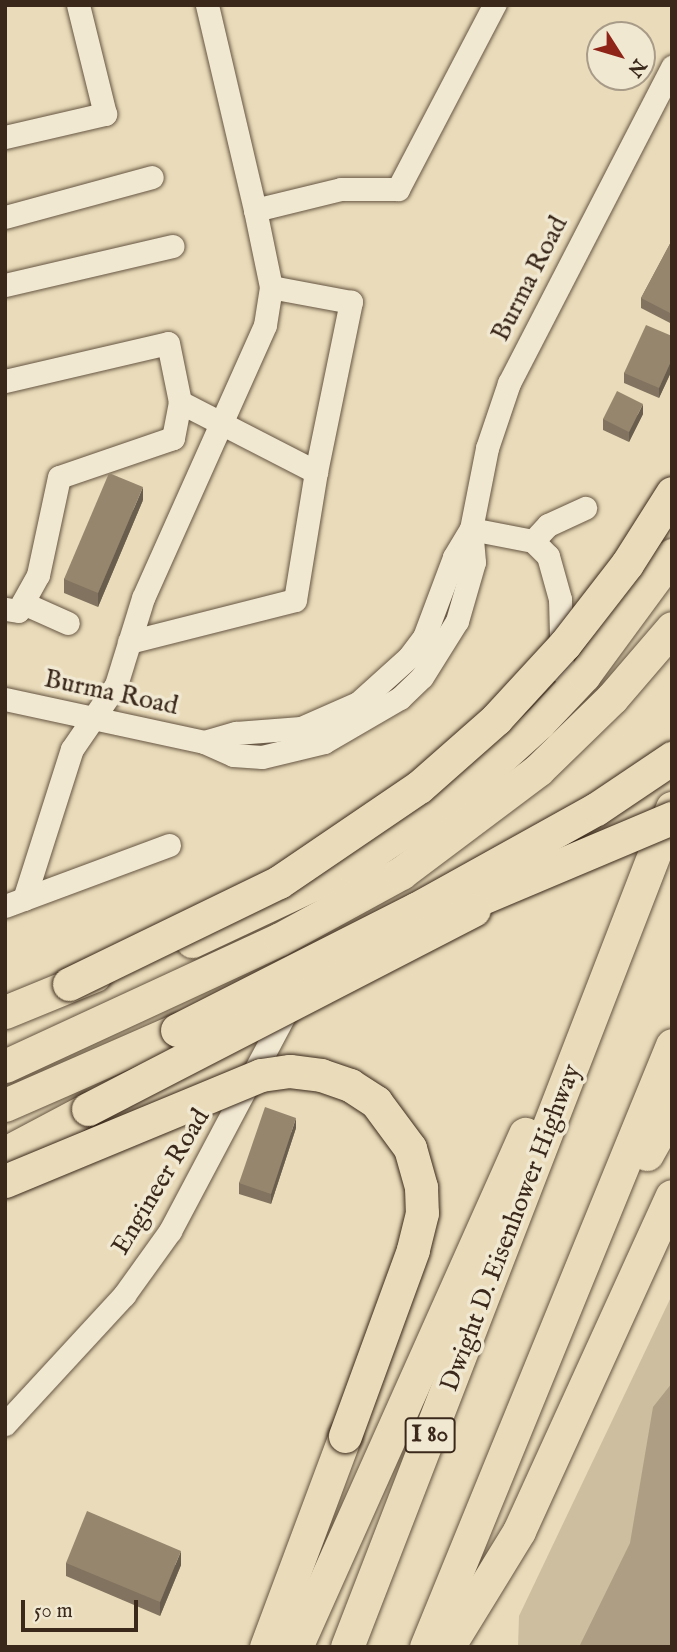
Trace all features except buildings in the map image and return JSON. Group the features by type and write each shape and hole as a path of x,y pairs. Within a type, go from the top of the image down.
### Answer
{"highway":[{"path":"5,1012 69,984 279,882 419,787 496,719 565,644 627,564 672,493"},
{"path":"69,984 176,947 293,896 363,860 439,810 492,767 562,700 605,649 672,555"},
{"path":"5,1066 270,944 401,873 476,820 555,754 612,698 672,628"},
{"path":"177,1030 439,897 596,809 672,758"},
{"name":"Dwight D. Eisenhower Highway","path":"347,1647 595,1015 646,867 672,808"},
{"path":"5,1105 672,818"},
{"path":"296,1647 576,1010 646,867"},
{"path":"5,1153 557,868"},
{"path":"660,1105 672,1028"},
{"path":"660,1105 672,1045"},
{"path":"660,1105 672,1051"},
{"path":"426,1647 553,1329 660,1105 672,1059"},
{"path":"5,1181 261,1074 290,1071 321,1075 350,1085 376,1102 410,1148 419,1174 422,1213 413,1250 266,1647"},
{"path":"448,1647 519,1531 672,1196"}],"street":[{"path":"5,137 105,114 78,5"},
{"path":"15,903 72,748 117,685 143,598 265,325 271,287 208,5"},
{"path":"255,210 341,189 398,189 494,5"},
{"name":"Burma Road","path":"5,699 204,742 236,733 301,728 358,703 408,657 424,636 454,557 471,529 487,448 509,383 672,67"},
{"path":"5,216 152,177"},
{"path":"5,285 173,246"},
{"path":"130,642 295,600 316,472 351,302 271,287"},
{"path":"5,381 167,344 180,402 173,438 59,477 38,575 14,606 68,622"},
{"path":"180,402 316,472"},
{"path":"533,541 548,525 585,508"},
{"path":"471,529 533,541 548,555 557,575 562,672"},
{"path":"15,903 169,845"},
{"name":"Engineer Road","path":"5,1424 124,1295 170,1231 204,1173 323,940"}],"shaded area":[{"path":"672,1295 672,1647 518,1647 519,1616"},
{"path":"672,1383 672,1647 579,1647 630,1543 653,1407"}]}
